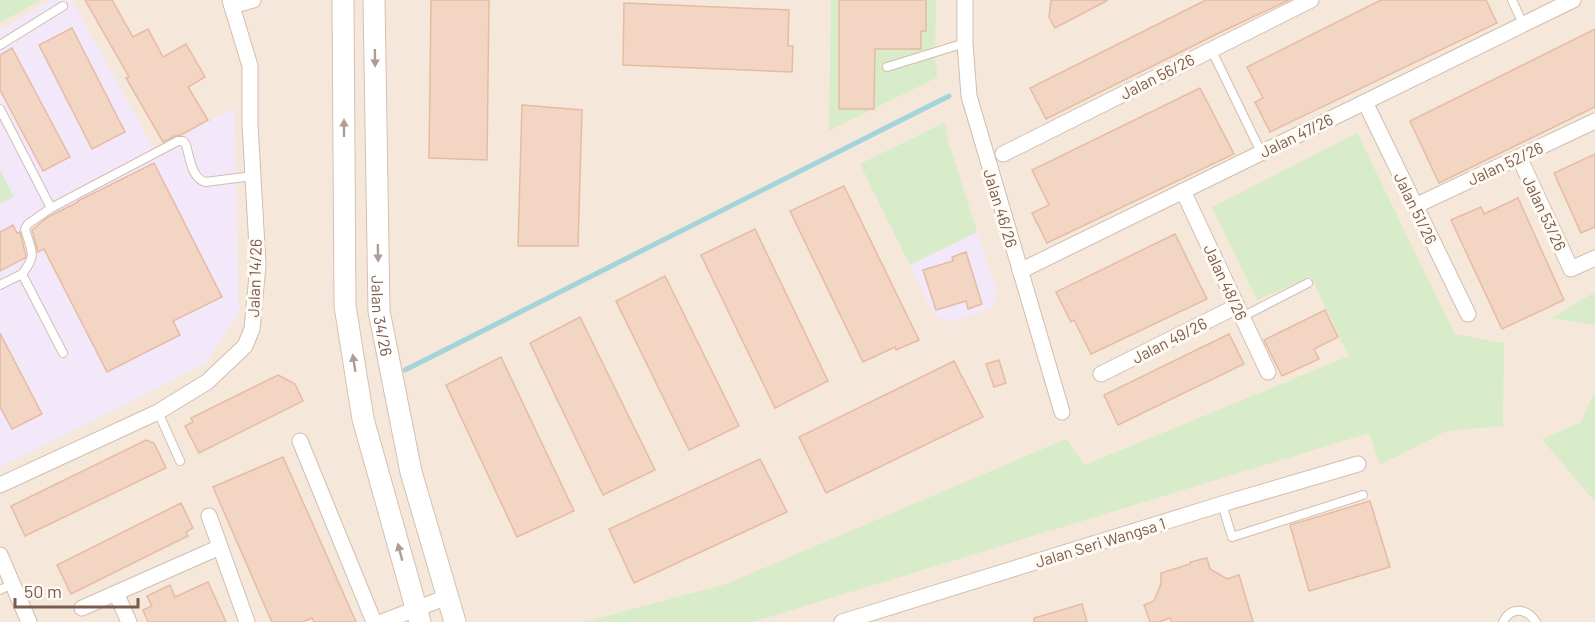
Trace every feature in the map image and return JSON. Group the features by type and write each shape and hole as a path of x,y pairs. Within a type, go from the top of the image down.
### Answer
{"main road":[{"name":"Jalan 34/26","path":"343,0 345,306 363,419 418,615"},
{"name":"Jalan 34/26","path":"374,0 379,310 411,472 455,622"}],"street":[{"path":"231,3 253,0"},
{"name":"Jalan 46/26","path":"965,0 969,96 1062,412"},
{"name":"Jalan 56/26","path":"1003,154 1311,0"},
{"name":"Jalan 47/26","path":"1020,271 1573,0"},
{"name":"Jalan 14/26","path":"0,485 158,412 213,376 244,346 252,329 258,265 250,124 250,66 231,3"},
{"name":"Jalan 51/26","path":"1365,102 1468,314"},
{"name":"Jalan 52/26","path":"1415,206 1595,121"},
{"name":"Jalan 53/26","path":"1519,157 1571,269 1595,258"},
{"name":"Jalan 48/26","path":"1183,191 1268,372"},
{"name":"Jalan 49/26","path":"1101,374 1239,312"},
{"path":"300,441 374,622"},
{"name":"Jalan Seri Wangsa 1","path":"842,622 1358,464"},
{"path":"209,516 247,622"},
{"path":"82,608 220,547"},
{"path":"0,555 6,587 29,622"},
{"path":"116,592 129,622"},
{"path":"382,622 418,615 447,597"}],"lane":[{"path":"1512,0 1523,24"},
{"path":"0,45 63,6"},
{"path":"887,67 965,43"},
{"path":"1211,49 1261,152"},
{"path":"0,109 51,208"},
{"path":"0,285 22,274 31,262 33,254 26,228 28,224 51,208 178,141 183,141 186,145 198,180 205,182 253,176"},
{"path":"22,274 63,353"},
{"path":"1239,312 1308,283"},
{"path":"158,412 180,461"},
{"path":"1222,504 1232,537 1363,495"},
{"path":"1503,622 1506,615 1514,610 1523,610 1531,614 1536,622"}],"shaded area":[{"path":"0,0 1595,0 1595,622 0,622"},
{"path":"51,0 72,0 155,151 234,108 239,313 206,363 0,467 0,30"},
{"path":"977,232 998,295 990,309 950,322 934,315 910,265"}],"green space":[{"path":"0,0 41,0 0,23"},
{"path":"831,0 936,0 935,58 938,77 829,131"},
{"path":"945,122 948,140 977,232 910,265 860,164"},
{"path":"1357,133 1455,334 1504,343 1503,426 1446,431 1380,465 1369,433 753,622 584,622 726,584 1066,439 1085,465 1349,356 1311,277 1257,300 1212,207"},
{"path":"0,170 14,197 0,204"},
{"path":"1595,292 1595,325 1551,318"},
{"path":"1595,391 1595,502 1542,439 1581,422"}],"building":[{"path":"85,0 112,0 133,37 148,29 163,57 186,44 205,77 188,87 208,120 163,142"},
{"path":"431,0 489,0 487,160 429,158"},
{"path":"839,0 926,0 926,31 921,31 921,49 875,49 874,109 839,109"},
{"path":"1051,0 1108,0 1055,28 1049,17"},
{"path":"1206,0 1289,0 1046,119 1030,88"},
{"path":"1381,0 1486,0 1497,23 1270,132 1255,102 1263,98 1247,67"},
{"path":"624,3 789,10 788,46 793,46 792,72 623,65"},
{"path":"72,28 125,132 92,149 39,45"},
{"path":"1595,29 1595,107 1439,183 1410,121"},
{"path":"12,48 70,157 43,171 0,90 0,55"},
{"path":"1200,88 1234,154 1047,243 1032,213 1049,205 1032,170"},
{"path":"522,105 582,110 578,246 518,246"},
{"path":"1595,154 1595,227 1581,233 1554,173"},
{"path":"154,163 222,297 173,321 180,335 107,372 44,249 38,252 32,230 48,217"},
{"path":"844,186 919,340 896,350 895,347 863,362 790,211"},
{"path":"1518,198 1564,300 1502,329 1451,220 1481,207 1484,214"},
{"path":"13,225 17,233 20,232 26,256 0,271 0,232"},
{"path":"755,229 828,381 775,408 701,255"},
{"path":"1175,234 1207,299 1091,354 1074,320 1071,322 1056,292"},
{"path":"966,252 982,304 968,309 966,301 936,310 923,270 953,261 952,257"},
{"path":"665,276 739,426 689,450 616,301"},
{"path":"1325,310 1338,337 1314,349 1319,359 1282,376 1264,340"},
{"path":"580,317 655,470 603,495 530,343"},
{"path":"0,333 42,414 12,429 0,407"},
{"path":"1229,334 1244,364 1118,425 1104,395"},
{"path":"501,357 574,511 517,537 446,385"},
{"path":"999,360 1006,383 994,387 986,364"},
{"path":"954,361 983,417 826,493 799,437"},
{"path":"278,375 295,384 303,401 199,453 185,426 193,422 191,418"},
{"path":"146,440 154,443 166,468 25,536 11,506"},
{"path":"283,457 356,622 314,622 312,618 302,622 272,622 267,611 213,487"},
{"path":"760,459 787,512 634,583 609,529"},
{"path":"1370,501 1390,567 1309,591 1290,525"},
{"path":"181,503 193,528 186,532 188,536 71,594 57,565"},
{"path":"1207,558 1210,569 1227,579 1239,575 1253,622 1172,622 1170,618 1150,622 1144,605 1154,601 1161,584 1161,573"},
{"path":"208,582 226,622 148,622 143,610 152,606 147,596 170,585 175,597"},
{"path":"1082,604 1087,622 1034,622 1034,618"}],"waterway":[{"path":"405,370 949,96"}]}
